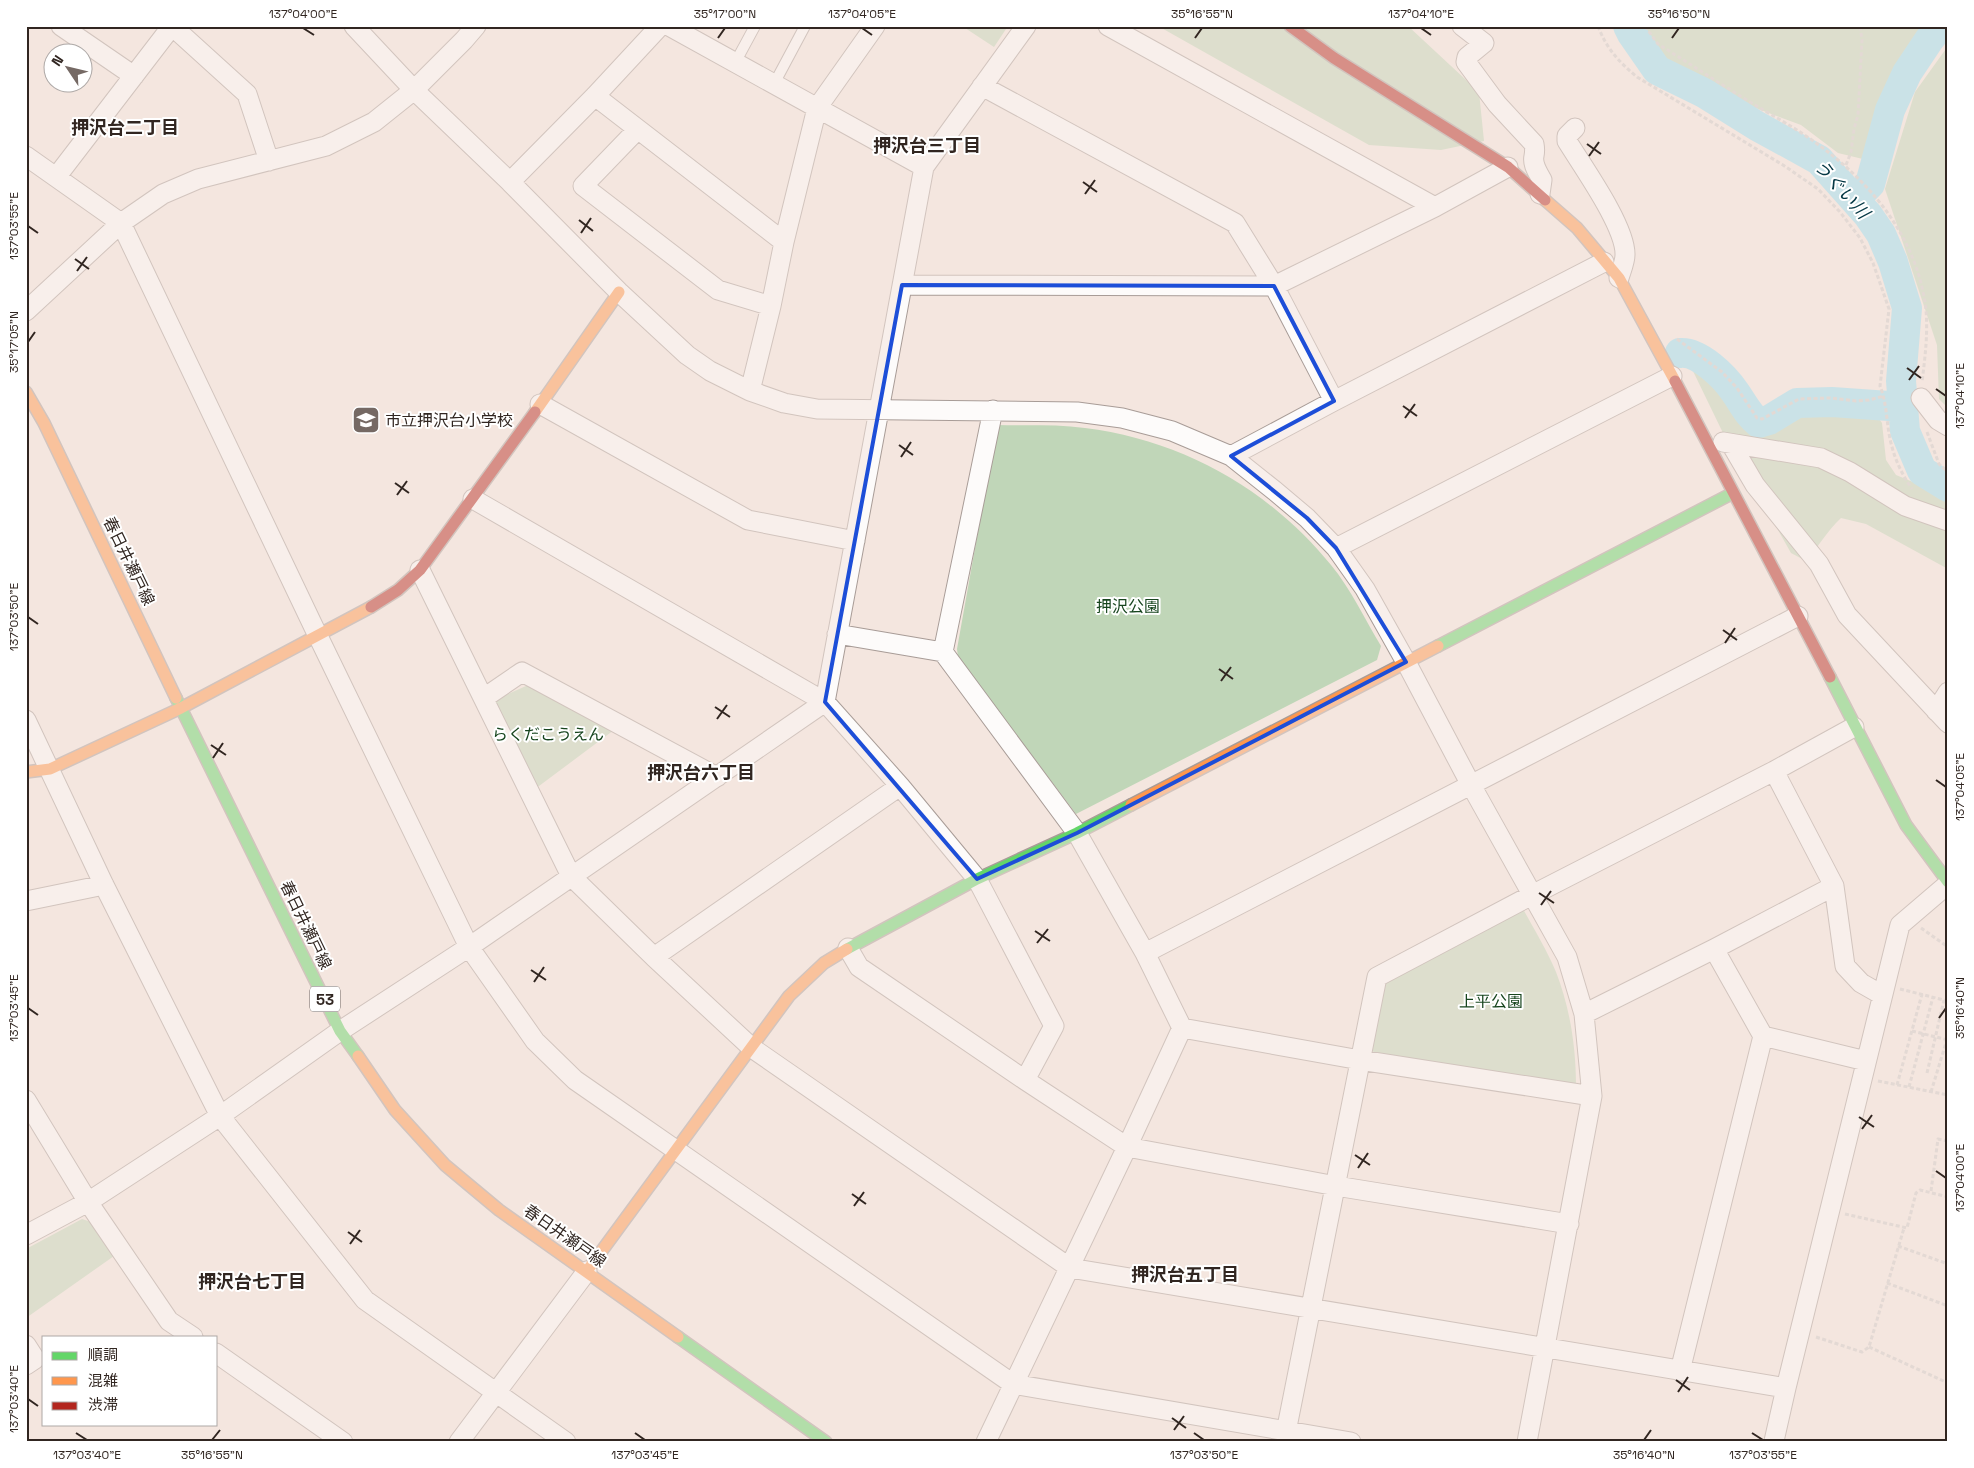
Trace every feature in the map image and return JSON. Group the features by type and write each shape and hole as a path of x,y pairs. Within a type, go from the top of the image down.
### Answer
{"street":[{"path":"61,26 134,76"},
{"path":"58,176 172,26 247,94 269,161"},
{"path":"354,26 414,90 510,182 619,292 687,355 710,371 750,391 784,403 817,409 1077,412 1122,418 1172,431 1232,456 1308,518 1336,548 1364,588 1406,662 1471,785 1567,957 1584,1014 1592,1096 1527,1442"},
{"path":"26,310 121,222 163,194 198,179 326,146 374,122 414,90 476,26"},
{"path":"510,182 595,96 660,26"},
{"path":"669,26 924,167"},
{"path":"750,391 817,108 875,26"},
{"path":"26,1235 88,1202 220,1116 340,1031 469,947 825,702 924,167 1026,26"},
{"path":"1108,26 1435,207"},
{"path":"1290,26 1342,63 1508,167 1577,228 1619,278 1707,440 1906,825 1948,883 1900,925 1774,1441"},
{"path":"1462,26 1484,43 1467,57 1466,62 1497,104 1534,144 1536,150 1533,158 1535,168 1542,180 1540,194"},
{"path":"982,86 1235,223 1274,286 1334,401"},
{"path":"595,96 784,242"},
{"path":"1575,128 1567,136 1567,141 1602,198 1623,238 1626,256 1619,278"},
{"path":"637,130 583,186 718,290 771,306"},
{"path":"26,156 58,176 121,222 318,636 469,947 535,1041 575,1080 1013,1384 1285,1437 1351,1442"},
{"path":"902,285 1274,286 1435,207 1508,167"},
{"path":"1232,456 1334,401 1604,262"},
{"path":"26,772 50,769 181,708 318,636 398,590 420,570 473,499 619,292"},
{"path":"1336,548 1672,376"},
{"name":"春日井瀬戸線","path":"26,392 44,423 181,708 340,1031 395,1110 445,1165 499,1210 587,1270 826,1442"},
{"path":"1920,398 1938,420 1948,426"},
{"path":"540,404 748,520 855,541"},
{"path":"943,652 994,410"},
{"path":"1707,440 1820,458 1850,472 1905,506 1948,521"},
{"path":"1731,444 1755,485 1819,564 1847,615 1942,717"},
{"path":"459,1442 789,996 824,963 977,878 1077,833 1734,493"},
{"path":"473,499 825,702 900,786 977,878 1054,1026 1025,1080"},
{"path":"420,570 571,876 654,957 752,1048 1070,1268 1786,1388"},
{"path":"1145,953 1798,616"},
{"path":"837,634 943,652 1077,833 1145,953 1182,1028"},
{"path":"484,698 522,672 717,777"},
{"path":"1942,717 1948,692"},
{"path":"26,720 104,885 220,1116 365,1300 566,1442"},
{"path":"1285,1437 1377,977 1774,771 1854,727"},
{"path":"1774,771 1834,886 1846,966 1861,983 1884,990"},
{"path":"654,957 900,786"},
{"path":"26,901 104,885"},
{"path":"1584,1014 1834,886"},
{"path":"848,948 859,967 1127,1148 1336,1186 1569,1224"},
{"path":"1714,949 1763,1036 1864,1070"},
{"path":"1182,1028 1360,1060 1592,1096"},
{"path":"986,1442 1127,1148 1182,1028"},
{"path":"1680,1371 1763,1036"},
{"path":"26,1100 88,1202 169,1321 192,1336"},
{"path":"26,1345 35,1359 26,1365"},
{"path":"218,1354 343,1442"}],"lane":[{"path":"735,63 755,26"},
{"path":"774,84 805,26"}],"path":[{"path":"1598,26 1603,42 1620,64 1783,165 1818,189 1855,231 1874,263 1889,309 1880,386 1884,396 1892,447 1900,469 1918,494"},
{"path":"1645,26 1658,44 1815,142 1846,165 1883,206 1906,240 1917,270 1926,308 1927,340 1920,398"},
{"path":"1846,165 1851,152 1858,115 1862,40 1860,26"},
{"path":"1651,335 1662,332 1670,334 1708,360 1737,388 1757,418 1762,419 1799,399 1830,398 1856,401 1884,396"},
{"path":"1926,426 1927,436 1939,464 1948,472"},
{"path":"1908,919 1948,947"},
{"path":"1884,990 1922,994 1946,1001 1927,1073"},
{"path":"1897,1085 1922,994"},
{"path":"1909,1087 1933,997"},
{"path":"1912,1030 1947,1039 1931,1092"},
{"path":"1864,1070 1897,1085 1948,1095"},
{"path":"1930,1191 1938,1139 1948,1141"},
{"path":"1804,1319 1810,1324 1812,1336 1862,1352 1868,1347 1898,1246 1904,1228 1907,1228 1916,1193 1920,1190 1930,1191 1948,1197"},
{"path":"1830,1211 1904,1228"},
{"path":"1898,1246 1948,1264"},
{"path":"1887,1282 1948,1306"},
{"path":"1868,1347 1948,1382"}],"highlighted area":[{"path":"902,285 1274,286 1334,401 1231,456 1307,518 1336,548 1406,662 1077,833 977,879 825,702"}],"green space":[{"path":"962,26 1008,26 994,47"},
{"path":"1158,26 1408,26 1479,92 1484,141 1441,150 1369,145"},
{"path":"1637,26 1930,26 1896,69 1883,115 1867,160 1838,153 1801,125 1729,98 1683,76 1649,48"},
{"path":"1948,46 1948,408 1939,399 1937,345 1885,189 1915,92"},
{"path":"1699,363 1707,363 1742,399 1759,410 1858,407 1873,410 1882,423 1886,460 1896,475 1913,482 1948,474 1948,569 1866,524 1841,518 1806,561 1791,553 1723,433 1692,369"},
{"name":"押沢公園","path":"997,425 1074,427 1121,434 1156,444 1221,472 1251,491 1280,513 1307,538 1331,565 1351,594 1381,646 1377,660 1076,814 958,657 957,649"},
{"name":"らくだこうえん","path":"526,686 533,686 614,730 535,789 495,706 497,699"},
{"name":"上平公園","path":"1522,907 1549,956 1561,986 1571,1028 1576,1086 1374,1053 1371,1047 1384,980"},
{"path":"82,1219 91,1222 114,1256 26,1318 26,1249"}],"waterway":[{"name":"うぐい川","path":"1628,26 1657,70 1704,93 1757,126 1819,160 1868,215 1881,234 1893,262 1907,308 1901,381 1905,431 1922,471 1948,487"},
{"path":"1855,199 1870,184 1890,110 1907,73 1940,26"},
{"path":"1680,353 1695,356 1711,366 1731,386 1749,413 1759,423 1769,420 1797,403 1832,402 1903,407"}],"traffic: fast":[{"path":"1438,646 1733,493"},
{"path":"1830,677 1906,825 1948,882"},
{"path":"176,698 340,1031 358,1056"},
{"path":"847,949 977,879 1077,833 1131,805"},
{"path":"678,1337 826,1442"}],"traffic: slow":[{"path":"1545,200 1577,228 1619,278 1675,381"},
{"path":"535,412 619,292"},
{"path":"26,392 44,423 176,698"},
{"path":"26,772 50,769 181,708 371,607"},
{"path":"1131,805 1438,646"},
{"path":"587,1271 789,996 824,963 847,949"},
{"path":"358,1056 395,1110 445,1165 499,1210 678,1337"}],"traffic: jam":[{"path":"1290,26 1334,58 1508,167 1545,200"},
{"path":"1675,381 1830,677"},
{"path":"371,607 398,590 420,570 535,412"}],"place":[{"name":"市立押沢台小学校","path":"366,420"}],"district":[{"name":"押沢台二丁目","path":"125,127"},
{"name":"押沢台三丁目","path":"927,145"},
{"name":"押沢台六丁目","path":"701,772"},
{"name":"押沢台五丁目","path":"1185,1274"},
{"name":"押沢台七丁目","path":"252,1281"}]}
